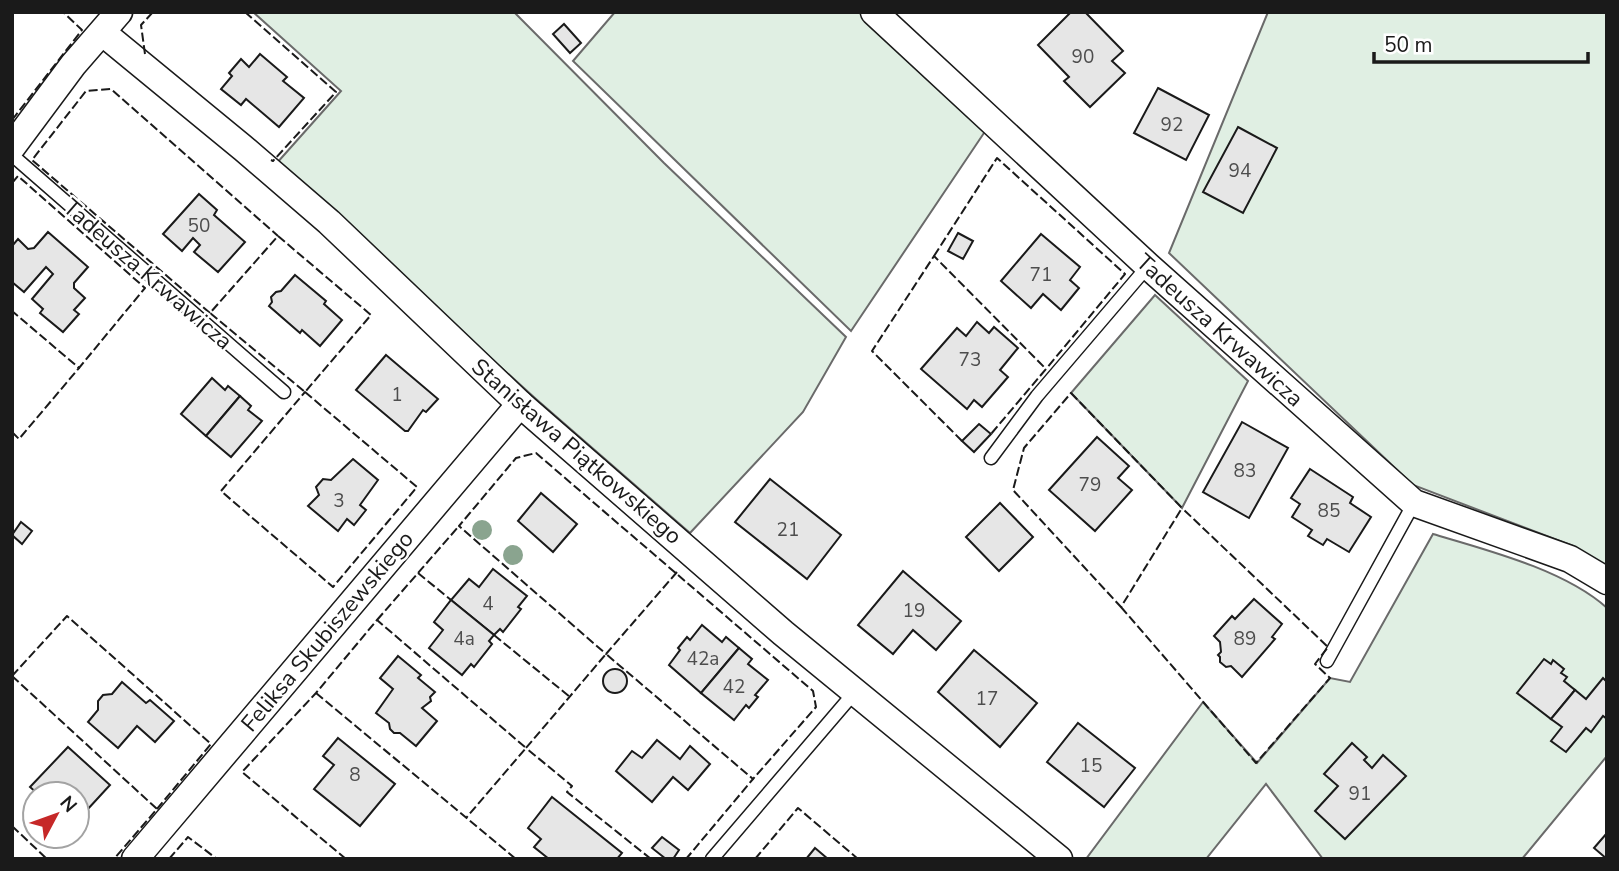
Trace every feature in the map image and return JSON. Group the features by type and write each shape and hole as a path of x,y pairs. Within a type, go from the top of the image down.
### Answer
{"street":[{"path":"12,147 73,65 120,12"},
{"name":"Tadeusza Krwawicza","path":"874,12 1148,266 1414,503 1570,559 1607,581"},
{"name":"Stanisława Piątkowskiego","path":"103,33 329,222 520,404 854,693 1059,859"},
{"name":"Feliksa Skubiszewskiego","path":"135,859 520,404"}],"lane":[{"name":"Tadeusza Krwawicza","path":"12,155 284,392"},
{"path":"991,458 1037,396 1148,266"},
{"path":"1327,662 1414,503"},
{"path":"712,859 854,693"}],"green space":[{"path":"253,12 514,12 664,163 846,337 803,412 690,533 536,399 276,164 341,91"},
{"path":"615,12 859,12 986,130 851,331 573,61"},
{"path":"1268,12 1607,12 1607,571 1573,546 1413,485 1169,253"},
{"path":"1155,295 1248,381 1182,508 1071,393"},
{"path":"1433,534 1501,554 1548,572 1590,595 1607,608 1607,756 1522,859 1323,859 1266,784 1206,859 1086,859 1203,702 1257,763 1330,678 1350,682"}],"building":[{"path":"1071,12 1085,12 1123,51 1112,61 1125,73 1090,107 1064,81 1069,77 1038,45"},
{"path":"564,24 581,43 570,53 553,34"},
{"path":"260,54 287,77 283,81 304,98 279,127 246,99 241,105 221,89 232,76 229,73 241,59 249,67"},
{"path":"1158,88 1209,115 1186,160 1134,133"},
{"path":"1238,127 1277,148 1243,213 1203,192"},
{"path":"199,194 217,210 214,215 245,242 218,272 194,252 200,245 193,238 182,251 163,234"},
{"path":"48,232 88,267 74,283 74,288 85,298 74,310 79,314 63,332 40,313 43,309 32,299 53,274 46,267 24,292 12,282 12,246 18,239 28,249 34,248"},
{"path":"958,233 973,241 963,259 948,251"},
{"path":"1041,234 1080,267 1070,280 1079,288 1061,310 1043,294 1031,308 1001,281"},
{"path":"295,275 326,301 324,304 342,320 320,346 302,330 300,333 269,306 271,297 281,291"},
{"path":"977,322 989,333 994,327 1018,348 1000,370 1008,377 982,407 974,400 967,409 921,369 957,328 966,336"},
{"path":"386,355 438,399 426,412 423,410 408,431 356,390"},
{"path":"212,378 225,390 228,386 240,396 206,436 181,414"},
{"path":"240,396 251,406 248,410 262,421 231,457 206,436"},
{"path":"1242,422 1288,448 1249,518 1203,492"},
{"path":"979,424 991,434 974,452 962,441"},
{"path":"1097,437 1129,466 1118,478 1132,490 1095,531 1049,490"},
{"path":"353,459 378,480 360,505 366,510 354,525 347,519 338,531 308,506 319,495 316,487 323,479 331,480"},
{"path":"1310,469 1353,497 1350,503 1371,517 1349,552 1327,539 1323,545 1308,536 1312,530 1292,517 1300,504 1291,498"},
{"path":"770,479 841,535 807,579 735,522"},
{"path":"541,493 577,524 553,552 518,521"},
{"path":"1000,503 1033,537 999,571 966,537"},
{"path":"21,522 32,531 22,544 12,535"},
{"path":"493,569 527,596 518,607 521,609 503,632 500,629 494,635 451,600 469,579 479,587"},
{"path":"903,571 961,621 936,650 913,630 893,654 858,625"},
{"path":"1254,599 1282,624 1272,637 1275,639 1242,677 1231,666 1226,667 1220,662 1220,642 1214,636 1232,616 1235,619"},
{"path":"451,600 494,635 489,641 492,644 474,667 471,664 462,675 429,648 443,630 434,622"},
{"path":"702,625 722,642 726,637 739,648 701,693 669,665 687,637 690,640"},
{"path":"739,648 752,659 748,664 768,680 755,695 758,697 749,708 746,705 734,720 701,693"},
{"path":"974,650 1037,703 1000,747 938,692"},
{"path":"398,656 421,675 418,678 435,692 430,697 431,701 422,708 437,721 416,746 400,733 394,733 389,723 376,713 393,689 380,678"},
{"path":"1544,659 1551,664 1553,660 1564,669 1561,673 1567,677 1564,681 1575,690 1551,719 1517,693"},
{"path":"615,669 624,672 627,681 624,690 615,693 606,690 603,681 606,672"},
{"path":"1603,678 1607,682 1607,719 1603,716 1591,732 1586,728 1566,752 1551,741 1562,727 1551,719 1575,690 1586,699"},
{"path":"122,682 146,703 150,700 174,721 155,742 137,726 118,748 88,722 98,710 98,701 103,695 112,694"},
{"path":"1078,723 1135,768 1104,807 1047,762"},
{"path":"338,738 395,784 360,826 314,789 334,765 323,756"},
{"path":"657,740 680,759 690,746 710,764 688,790 673,777 652,802 616,771 632,751 642,758"},
{"path":"1352,743 1367,757 1364,760 1372,768 1383,755 1406,776 1345,839 1315,811 1338,786 1324,774"},
{"path":"68,747 110,785 91,806 91,780 37,780"},
{"path":"552,797 622,853 617,859 549,859 534,847 541,839 528,828"},
{"path":"1607,833 1607,859 1594,848"},
{"path":"662,837 679,850 673,859 666,859 652,848"},
{"path":"815,848 828,859 806,859"}],"fence":[{"path":"12,120 82,30 63,12"},
{"path":"145,54 141,25 153,12"},
{"path":"245,12 336,92 273,161 271,160"},
{"path":"210,313 32,160 86,91 111,89 278,236"},
{"path":"934,256 997,158 1125,274 1046,369"},
{"path":"12,183 18,176 145,288 79,368 12,311"},
{"path":"278,236 371,315 305,392 210,313 278,236"},
{"path":"962,441 872,351 934,256 1046,369 991,434"},
{"path":"12,432 19,439 78,367"},
{"path":"305,392 417,487 333,587 221,491 305,392"},
{"path":"1071,393 1182,508 1121,607 1013,490 1024,448 1071,393"},
{"path":"677,572 606,654 459,526 516,458 536,453 813,691 816,707 753,779"},
{"path":"1121,607 1256,763 1330,678 1315,664 1328,647 1182,508"},
{"path":"377,620 459,526"},
{"path":"418,573 451,600"},
{"path":"12,676 67,616 211,744 157,809"},
{"path":"346,859 242,772 316,693 377,620 526,748 466,818"},
{"path":"494,635 570,697"},
{"path":"651,859 567,792 572,786 526,748 606,654 753,779 686,859"},
{"path":"12,676 157,809 114,859"},
{"path":"316,693 516,859"},
{"path":"755,859 798,808 858,859"},
{"path":"12,826 47,859"},
{"path":"169,859 188,837 217,859"}]}
